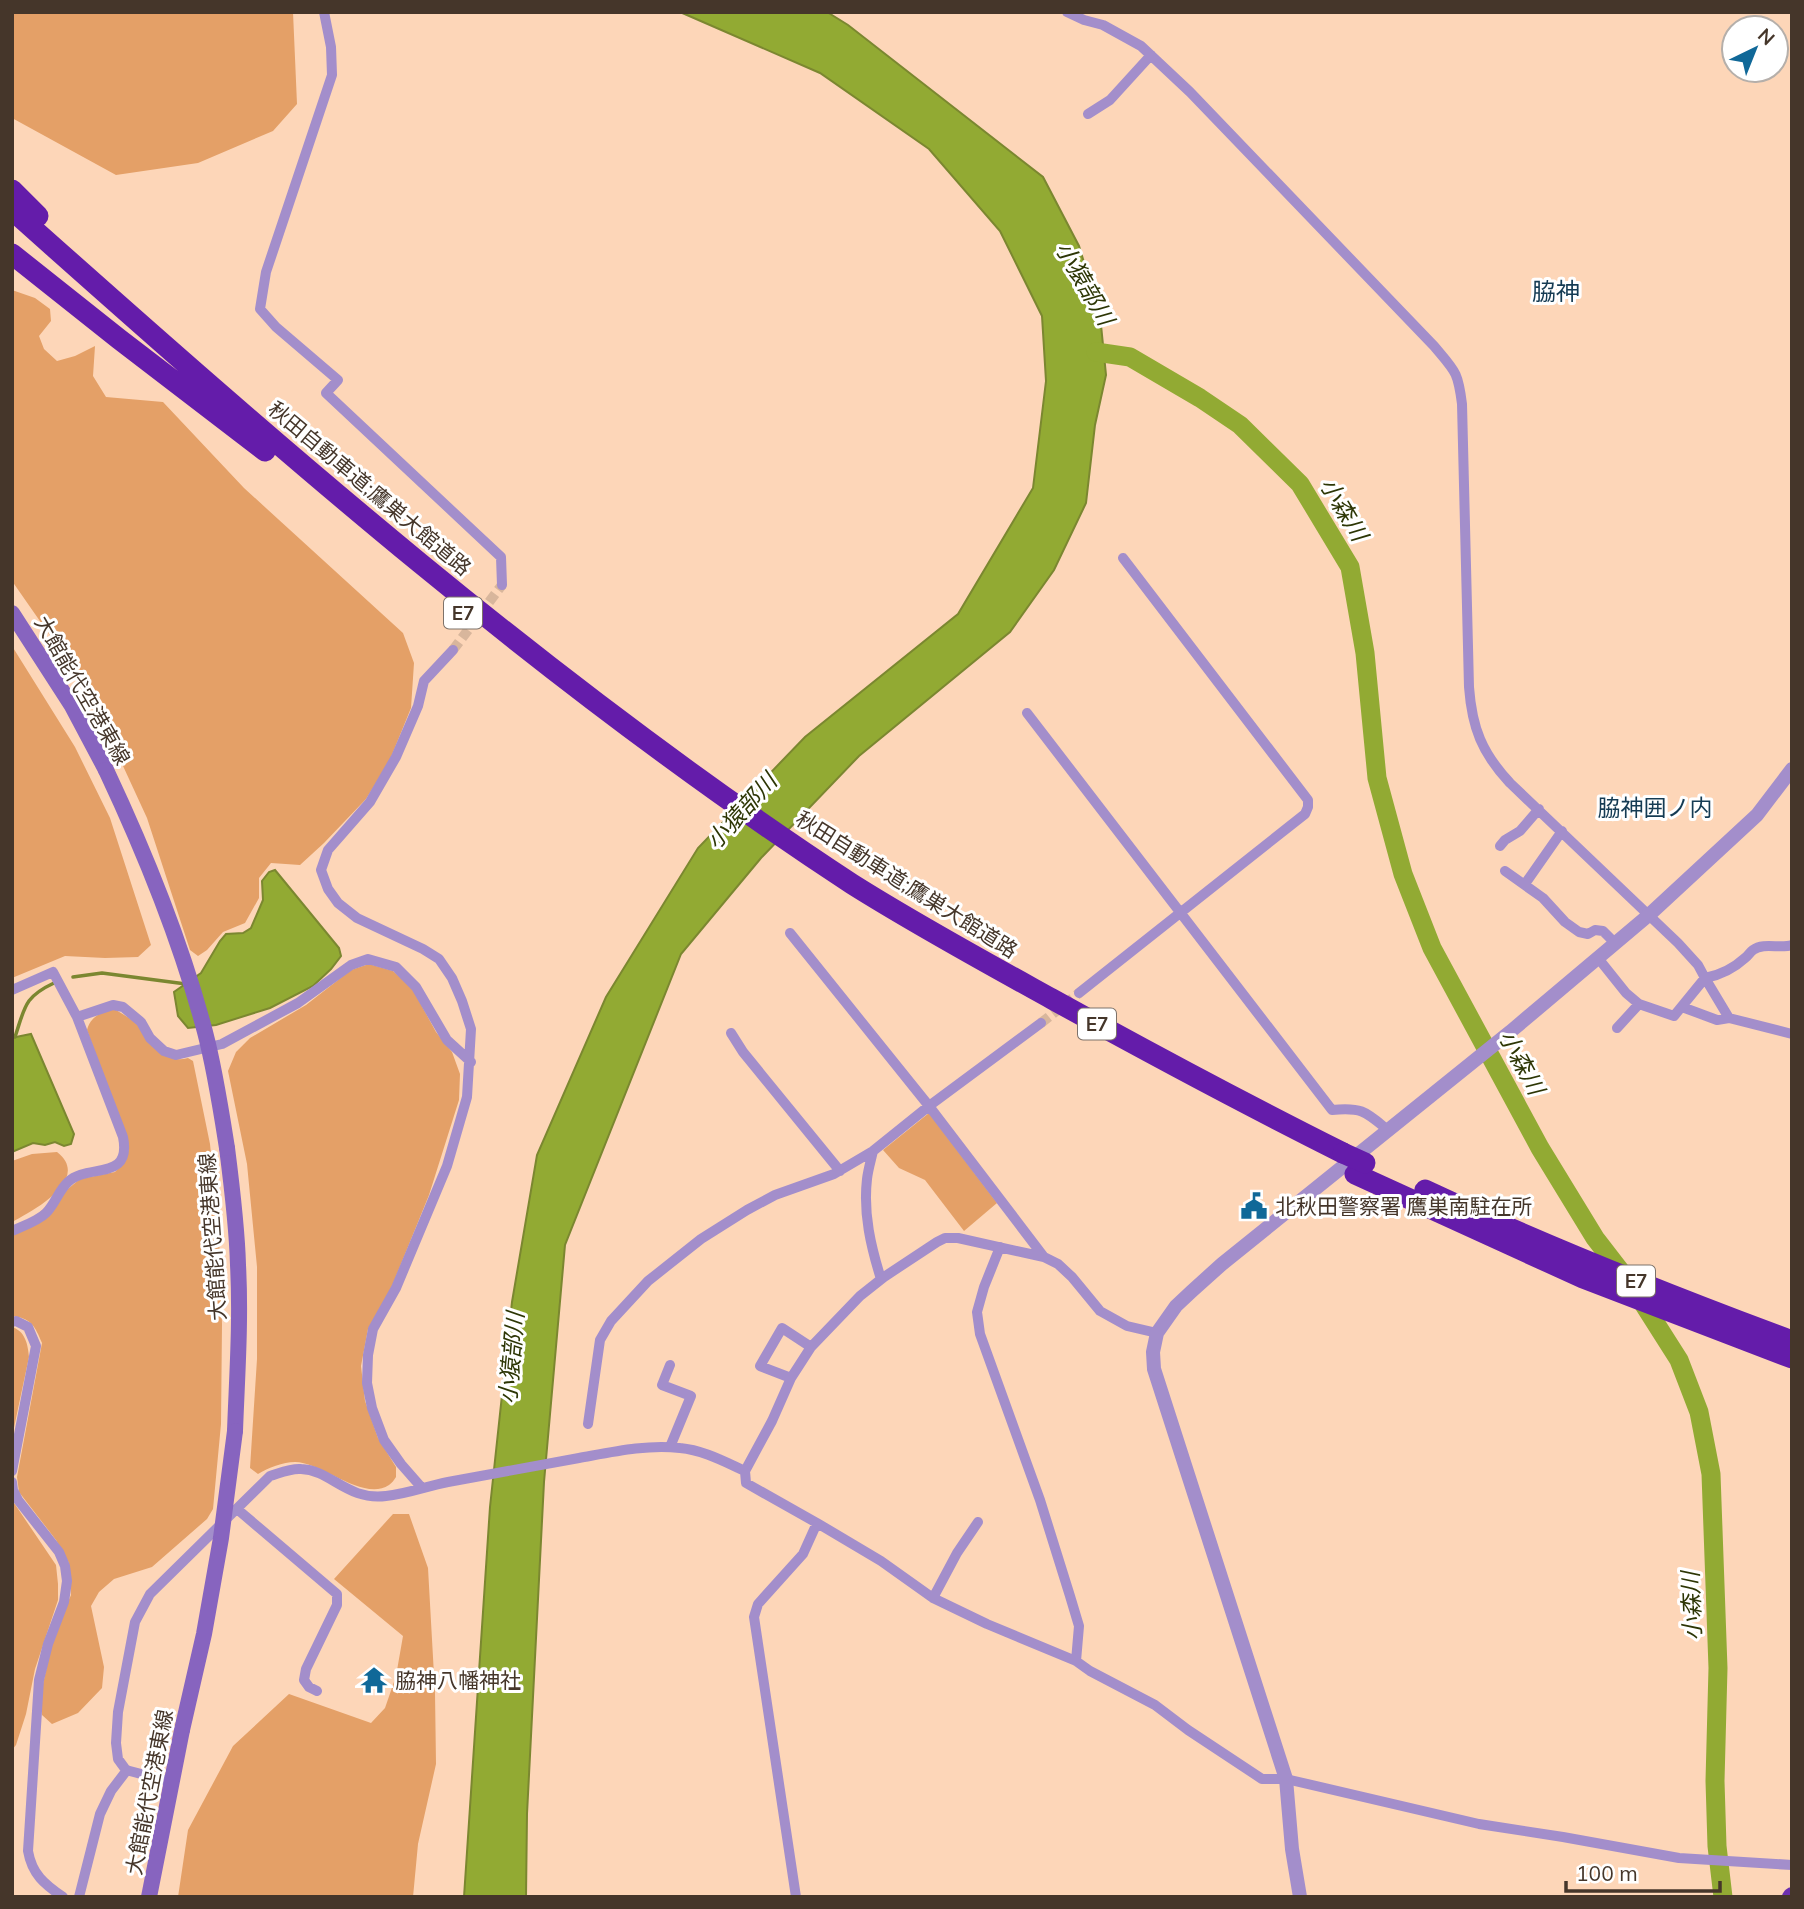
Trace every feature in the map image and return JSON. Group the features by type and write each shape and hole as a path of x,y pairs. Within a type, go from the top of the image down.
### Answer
{"highway":[{"path":"12,190 311,473"},
{"name":"秋田自動車道;鷹巣大館道路","path":"12,210 311,473 670,764"},
{"name":"秋田自動車道;鷹巣大館道路","path":"12,226 265,450 497,640 670,764 853,889 1339,1158 1651,1305 1750,1335"},
{"path":"12,254 265,450"},
{"name":"秋田自動車道;鷹巣大館道路","path":"1523,1244 1643,1284 1750,1335"},
{"path":"1750,1335 1792,1333"},
{"path":"1750,1335 1792,1341"},
{"path":"1750,1335 1792,1358"},
{"path":"1750,1335 1792,1369"}],"main road":[{"name":"大館能代空港東線","path":"12,613 72,706 137,835 188,972 206,1035 228,1148 239,1267 235,1431 221,1538 204,1634 149,1897"}],"street":[{"path":"324,12 331,47 332,75 266,272 260,309 276,327 338,380 326,393 501,557 502,584"},
{"path":"1067,12 1103,26 1141,46 1151,55 1190,92 1456,372 1462,404 1471,709 1479,736 1493,765 1650,914 1698,965 1729,1018"},
{"path":"1088,114 1110,100 1151,55"},
{"path":"1079,993 1305,814 1308,807 1308,800 1124,558"},
{"path":"422,1488 384,1440 366,1383 368,1355 373,1329 396,1289 447,1166 467,1097 471,1029 463,1001 439,958 357,918 338,903 328,889 321,870 328,850 370,802 396,757 418,706 424,681 453,650"},
{"path":"1027,713 1332,1110 1348,1108 1365,1111 1389,1131"},
{"path":"1300,1897 1292,1849 1286,1779 1154,1369 1153,1352 1157,1333 1176,1306 1222,1264 1389,1131 1650,914 1757,815 1790,775"},
{"path":"1500,846 1520,831 1539,809"},
{"path":"1525,884 1562,831"},
{"path":"1505,871 1542,898 1565,922 1579,932 1588,934 1595,930 1603,931 1615,943"},
{"path":"790,933 929,1106 1044,1257"},
{"path":"1598,958 1626,993 1639,1004 1674,1016 1705,978 1719,976 1731,969 1754,949 1792,945"},
{"path":"77,1017 113,1005 124,1007 141,1022 150,1038 164,1051 176,1055 222,1044 298,1003 351,965 368,959 396,967 416,987 447,1040 471,1062"},
{"path":"12,990 53,972 77,1017 123,1137 125,1149 121,1159 112,1168 78,1176 69,1181 44,1216 12,1231"},
{"path":"1617,1028 1639,1004"},
{"path":"1682,1007 1717,1020 1729,1018 1792,1034"},
{"path":"588,1423 600,1340 611,1321 648,1281 701,1239 747,1210 775,1195 840,1171 873,1151 1041,1023"},
{"path":"731,1033 743,1052 840,1171"},
{"path":"873,1151 867,1179 867,1216 870,1244 881,1279"},
{"path":"1157,1333 1127,1326 1100,1311 1072,1277 1058,1264 1044,1257 958,1238 945,1238 881,1279 860,1296 811,1347 791,1378 745,1471 746,1483 881,1561 933,1598 987,1625 1076,1661 1154,1705 1262,1779 1286,1779 1479,1824 1679,1858 1792,1865"},
{"path":"1000,1247 977,1312 980,1334 1040,1500 1079,1626 1076,1661"},
{"path":"12,1322 16,1321 28,1327 36,1346 12,1471"},
{"path":"791,1378 760,1366 782,1328 811,1347"},
{"path":"670,1365 662,1385 691,1396 670,1447"},
{"path":"172,1782 127,1770 118,1759 118,1712 135,1622 150,1594 270,1476 301,1469 315,1472 351,1492 369,1497 386,1496 596,1455 660,1447 683,1448 701,1453 745,1471"},
{"path":"12,1482 18,1500 59,1552 67,1581 64,1602 48,1644 39,1680 28,1851 30,1864 38,1877 63,1897"},
{"path":"237,1509 337,1594 337,1605 306,1669 304,1680 309,1687 317,1691"},
{"path":"933,1598 957,1553 978,1522"},
{"path":"796,1897 754,1617 758,1604 803,1554 817,1523"},
{"path":"79,1897 100,1814 111,1791 127,1770"}],"shaded area":[{"path":"12,12 293,12 297,104 273,131 198,163 116,175 12,118"},
{"path":"12,290 35,298 50,309 51,321 39,336 44,349 57,361 95,346 93,376 106,397 163,402 244,488 403,633 414,663 411,708 389,762 366,799 300,865 271,863 259,878 259,898 245,923 223,932 198,956 190,950 147,818 88,690 12,581"},
{"path":"12,646 75,747 110,818 151,945 138,957 65,956 12,978"},
{"path":"369,964 393,971 412,988 436,1032 452,1052 460,1074 459,1100 429,1195 388,1296 368,1329 361,1366 365,1401 378,1438 396,1467 393,1481 379,1489 367,1489 317,1468 295,1462 258,1474 250,1468 257,1359 257,1267 247,1164 228,1071 236,1052 250,1038 306,1005 351,970"},
{"path":"114,1009 138,1025 165,1055 193,1061 210,1144 219,1233 221,1424 213,1509 207,1519 152,1567 114,1579 99,1592 91,1606 104,1667 102,1688 78,1713 52,1724 42,1715 41,1693 54,1634 71,1595 69,1563 56,1540 19,1492 17,1477 42,1343 32,1324 12,1316 12,1235 80,1179 115,1172 126,1160 129,1147 87,1030 97,1016"},
{"path":"929,1113 997,1203 964,1231 925,1180 899,1168 883,1150"},
{"path":"57,1152 66,1162 68,1173 64,1183 45,1202 12,1222 12,1161 32,1154"},
{"path":"12,1327 25,1339 29,1357 12,1437"},
{"path":"12,1500 56,1565 58,1600 35,1669 26,1714 12,1750"},
{"path":"393,1514 409,1514 428,1568 435,1693 436,1764 418,1844 413,1897 178,1897 188,1830 233,1746 289,1694 371,1723 385,1708 396,1676 403,1636 334,1579"}],"water":[{"name":"小猿部川","path":"680,12 827,12 848,25 1043,177 1079,246 1100,315 1106,375 1095,425 1086,503 1054,570 1010,632 859,756 761,858 681,954 565,1245 544,1482 527,1814 526,1897 464,1897 490,1507 512,1302 537,1155 606,997 698,848 805,737 958,614 1033,488 1046,381 1042,316 1000,231 929,149 820,73"},
{"path":"275,870 339,948 341,956 313,986 270,1008 216,1025 188,1028 178,1016 174,992 201,973 226,934 243,933 251,928 263,900 262,881 269,872"},
{"path":"31,1034 74,1134 71,1144 64,1146 55,1142 45,1145 33,1143 12,1152 12,1036"}],"waterway":[{"name":"小森川","path":"1096,352 1130,357 1240,425 1300,484 1350,567 1365,653 1377,778 1403,874 1432,948 1540,1148 1595,1238 1632,1286 1679,1360 1699,1412 1711,1474 1718,1668 1715,1781 1717,1846 1723,1897"},
{"path":"73,977 102,973 186,984"},
{"path":"15,1037 31,998 54,983"}],"tunnel":[{"path":"453,650 502,585"},
{"path":"1041,1023 1079,993"}],"place":[{"name":"北秋田警察署 鷹巣南駐在所","path":"1254,1206"},
{"name":"脇神八幡神社","path":"374,1680"}],"district":[{"name":"脇神","path":"1556,291"},
{"name":"脇神囲ノ内","path":"1655,807"}]}
